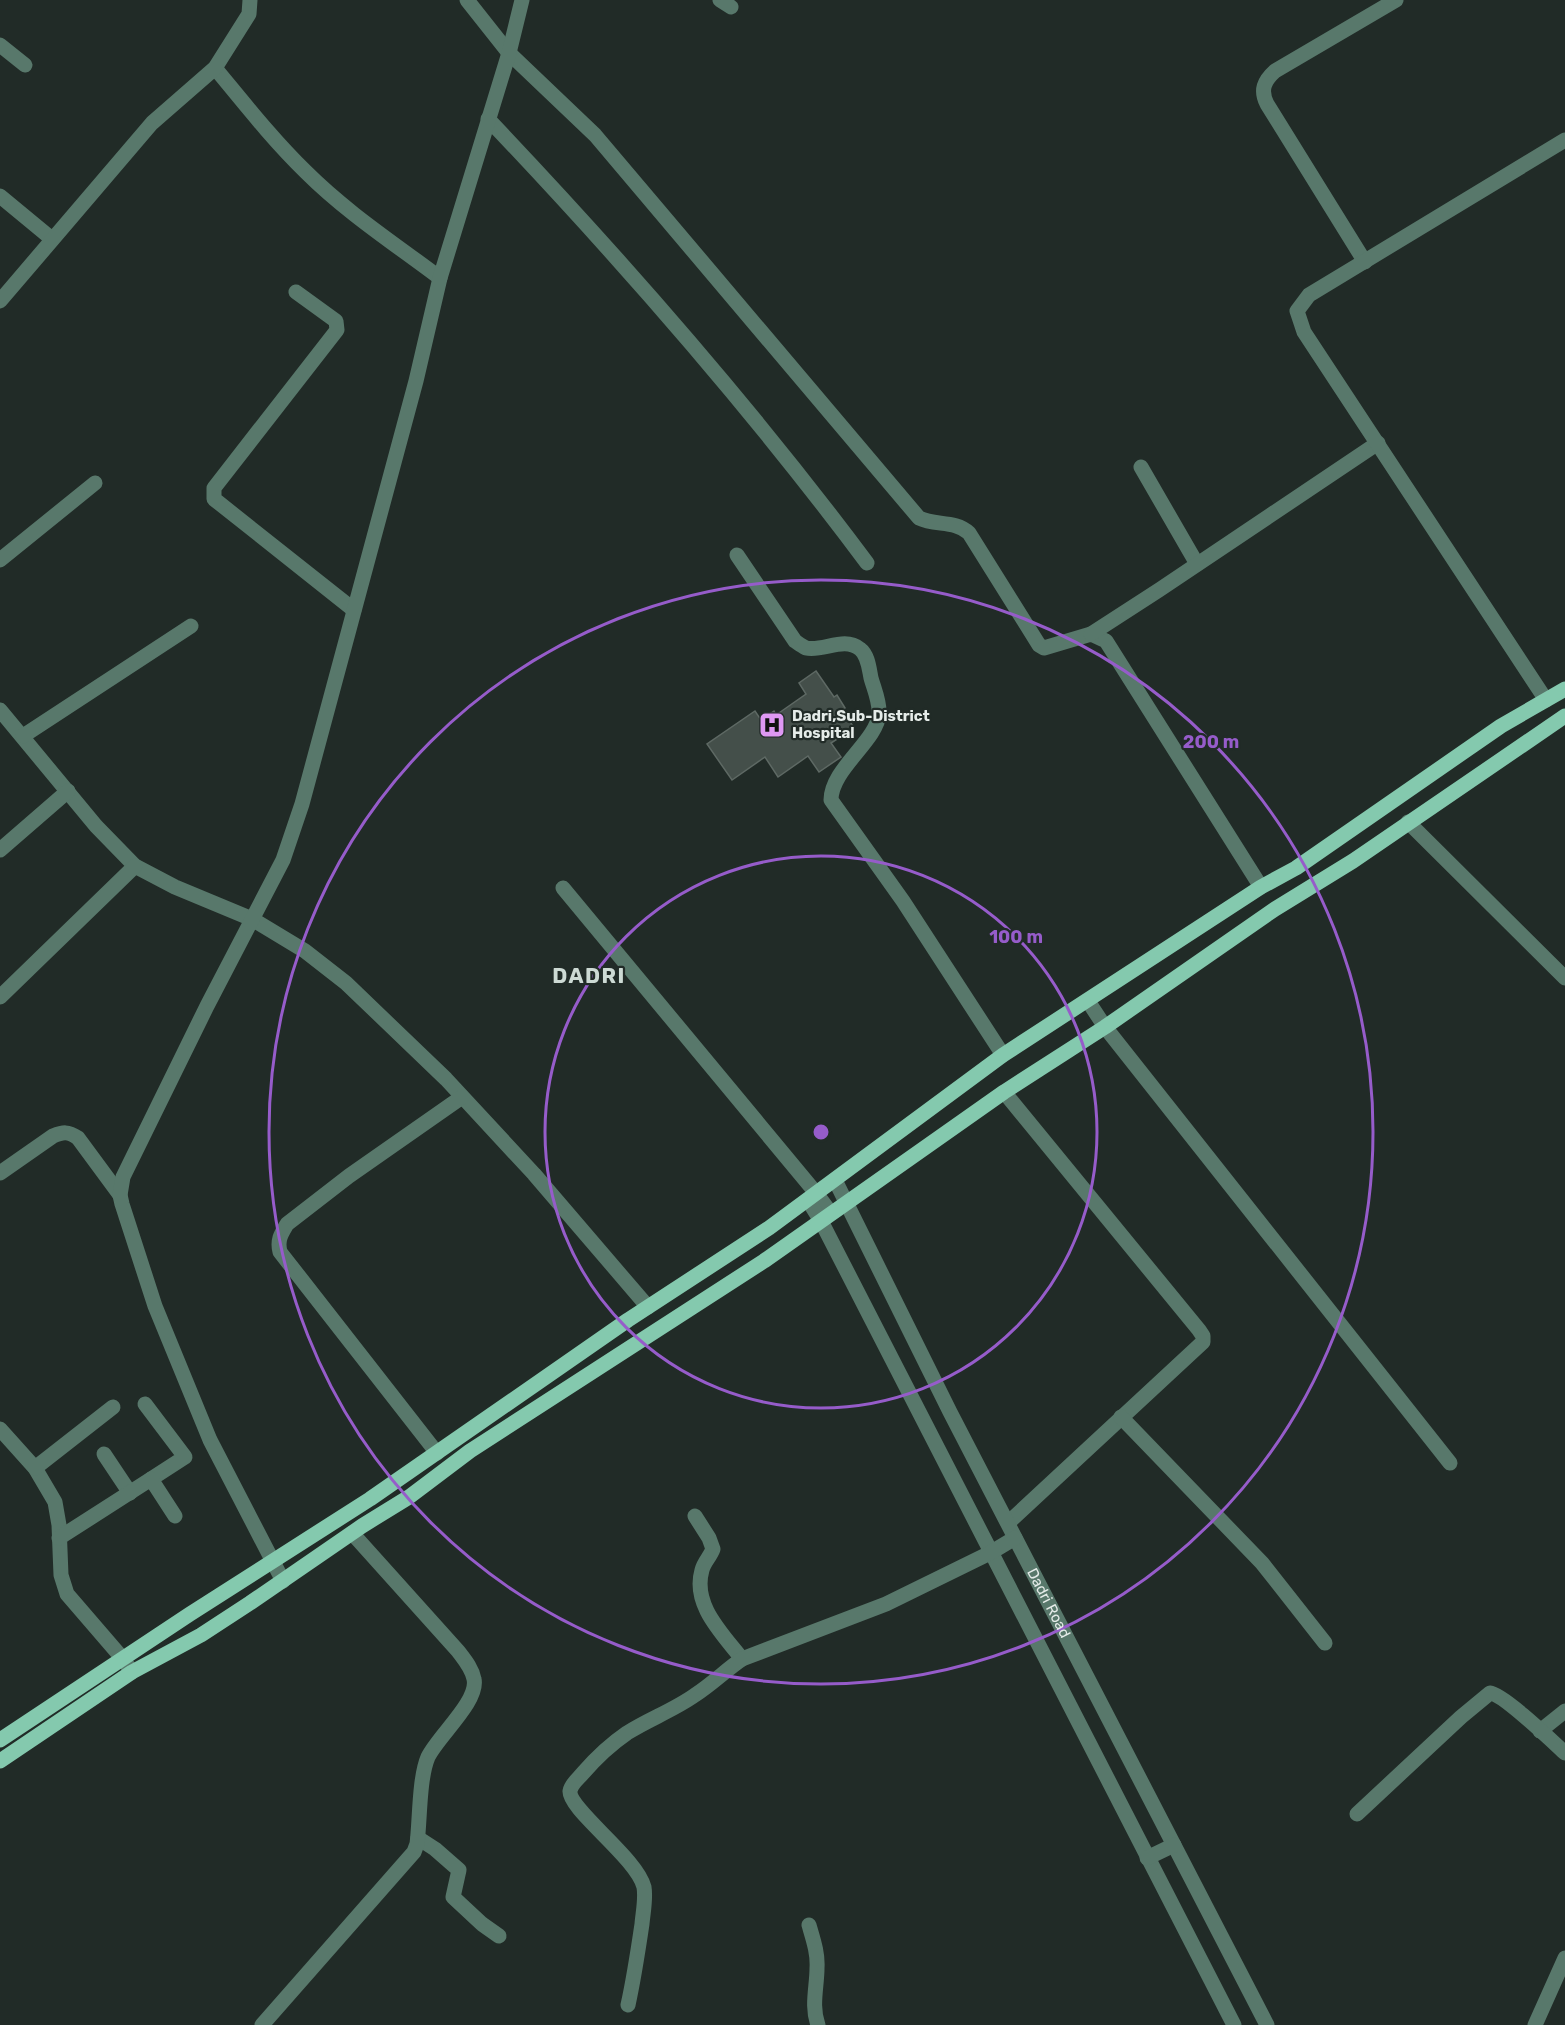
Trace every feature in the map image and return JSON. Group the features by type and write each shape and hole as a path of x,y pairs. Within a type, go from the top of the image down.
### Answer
{"main road":[{"path":"0,1740 273,1562 648,1307 769,1228 1003,1055 1261,887 1296,868 1501,726 1565,689"},
{"path":"0,1761 132,1672 201,1635 409,1497 470,1451 764,1261 1004,1092 1105,1027 1275,909 1353,861 1408,822 1564,720"}],"street":[{"path":"0,301 152,123 215,68 249,14 250,0"},
{"path":"467,0 509,53 596,135 919,518 927,522 963,527 969,533 1039,645 1044,648 1091,634 1378,443"},
{"path":"120,1195 123,1177 130,1160 282,860 303,804 416,381 440,278 509,53 522,0"},
{"path":"1365,262 1267,105 1263,97 1263,89 1266,80 1275,71 1396,0"},
{"path":"0,45 25,65"},
{"path":"215,68 279,144 306,172 365,221 440,278"},
{"path":"488,119 572,207 684,333 867,563"},
{"path":"1546,700 1304,332 1297,311 1309,296 1565,140"},
{"path":"0,196 52,239"},
{"path":"296,292 336,321 337,330 214,488 213,494 218,503 354,610"},
{"path":"1141,467 1197,564"},
{"path":"0,560 95,483"},
{"path":"737,555 795,640 804,647 854,645 862,650 877,699 879,716 869,735 833,785 831,800 903,901 1003,1055"},
{"path":"23,736 191,626"},
{"path":"1091,634 1106,642 1261,887"},
{"path":"0,710 96,826 135,866 175,887 252,919 305,951 346,983 462,1097 534,1174 648,1307"},
{"path":"0,850 68,791"},
{"path":"1408,822 1565,978"},
{"path":"0,997 135,866"},
{"name":"Dadri Road","path":"563,888 812,1196 825,1216 990,1553 1234,2025"},
{"path":"1088,1000 1105,1027 1450,1463"},
{"path":"1004,1092 1203,1336 1200,1347 1008,1523"},
{"path":"436,1453 280,1252 278,1244 280,1235 287,1224 349,1176 462,1097"},
{"path":"0,1173 53,1136 70,1132 78,1138 120,1195 155,1306 210,1440 283,1581"},
{"name":"Dadri Road","path":"835,1180 884,1281 1266,2025"},
{"path":"59,1538 185,1457 144,1404"},
{"path":"35,1468 113,1407"},
{"path":"1121,1417 1225,1522 1262,1563 1325,1643"},
{"path":"0,1429 35,1468 54,1502 61,1575 67,1593 132,1672"},
{"path":"104,1454 130,1493"},
{"path":"151,1479 175,1516"},
{"path":"695,1516 709,1538 713,1550 704,1564 700,1577 701,1600 711,1618 742,1659"},
{"path":"262,2025 414,1852 418,1838 424,1771 428,1757 475,1687 470,1668 458,1651 352,1533"},
{"path":"628,2005 637,1965 645,1901 643,1885 617,1847 573,1803 570,1792 572,1785 595,1759 627,1733 676,1708 724,1675 742,1659 886,1604 1016,1538"},
{"path":"1358,1814 1461,1717 1490,1693 1498,1695 1565,1753"},
{"path":"1540,1731 1565,1711"},
{"path":"418,1838 459,1870 453,1898 482,1924 499,1935"},
{"path":"1147,1858 1174,1845"},
{"path":"809,1925 816,1950 814,1996 818,2025"},
{"path":"1535,2025 1565,1958"}],"building":[{"path":"816,671 834,697 837,695 854,728 831,743 841,757 819,772 808,756 778,777 765,757 732,780 707,744 755,711 761,720 774,711 776,715 806,694 799,683"}],"place":[{"name":"Dadri,Sub-District Hospital","path":"772,725"}],"district":[{"name":"DADRI","path":"589,976"}]}
